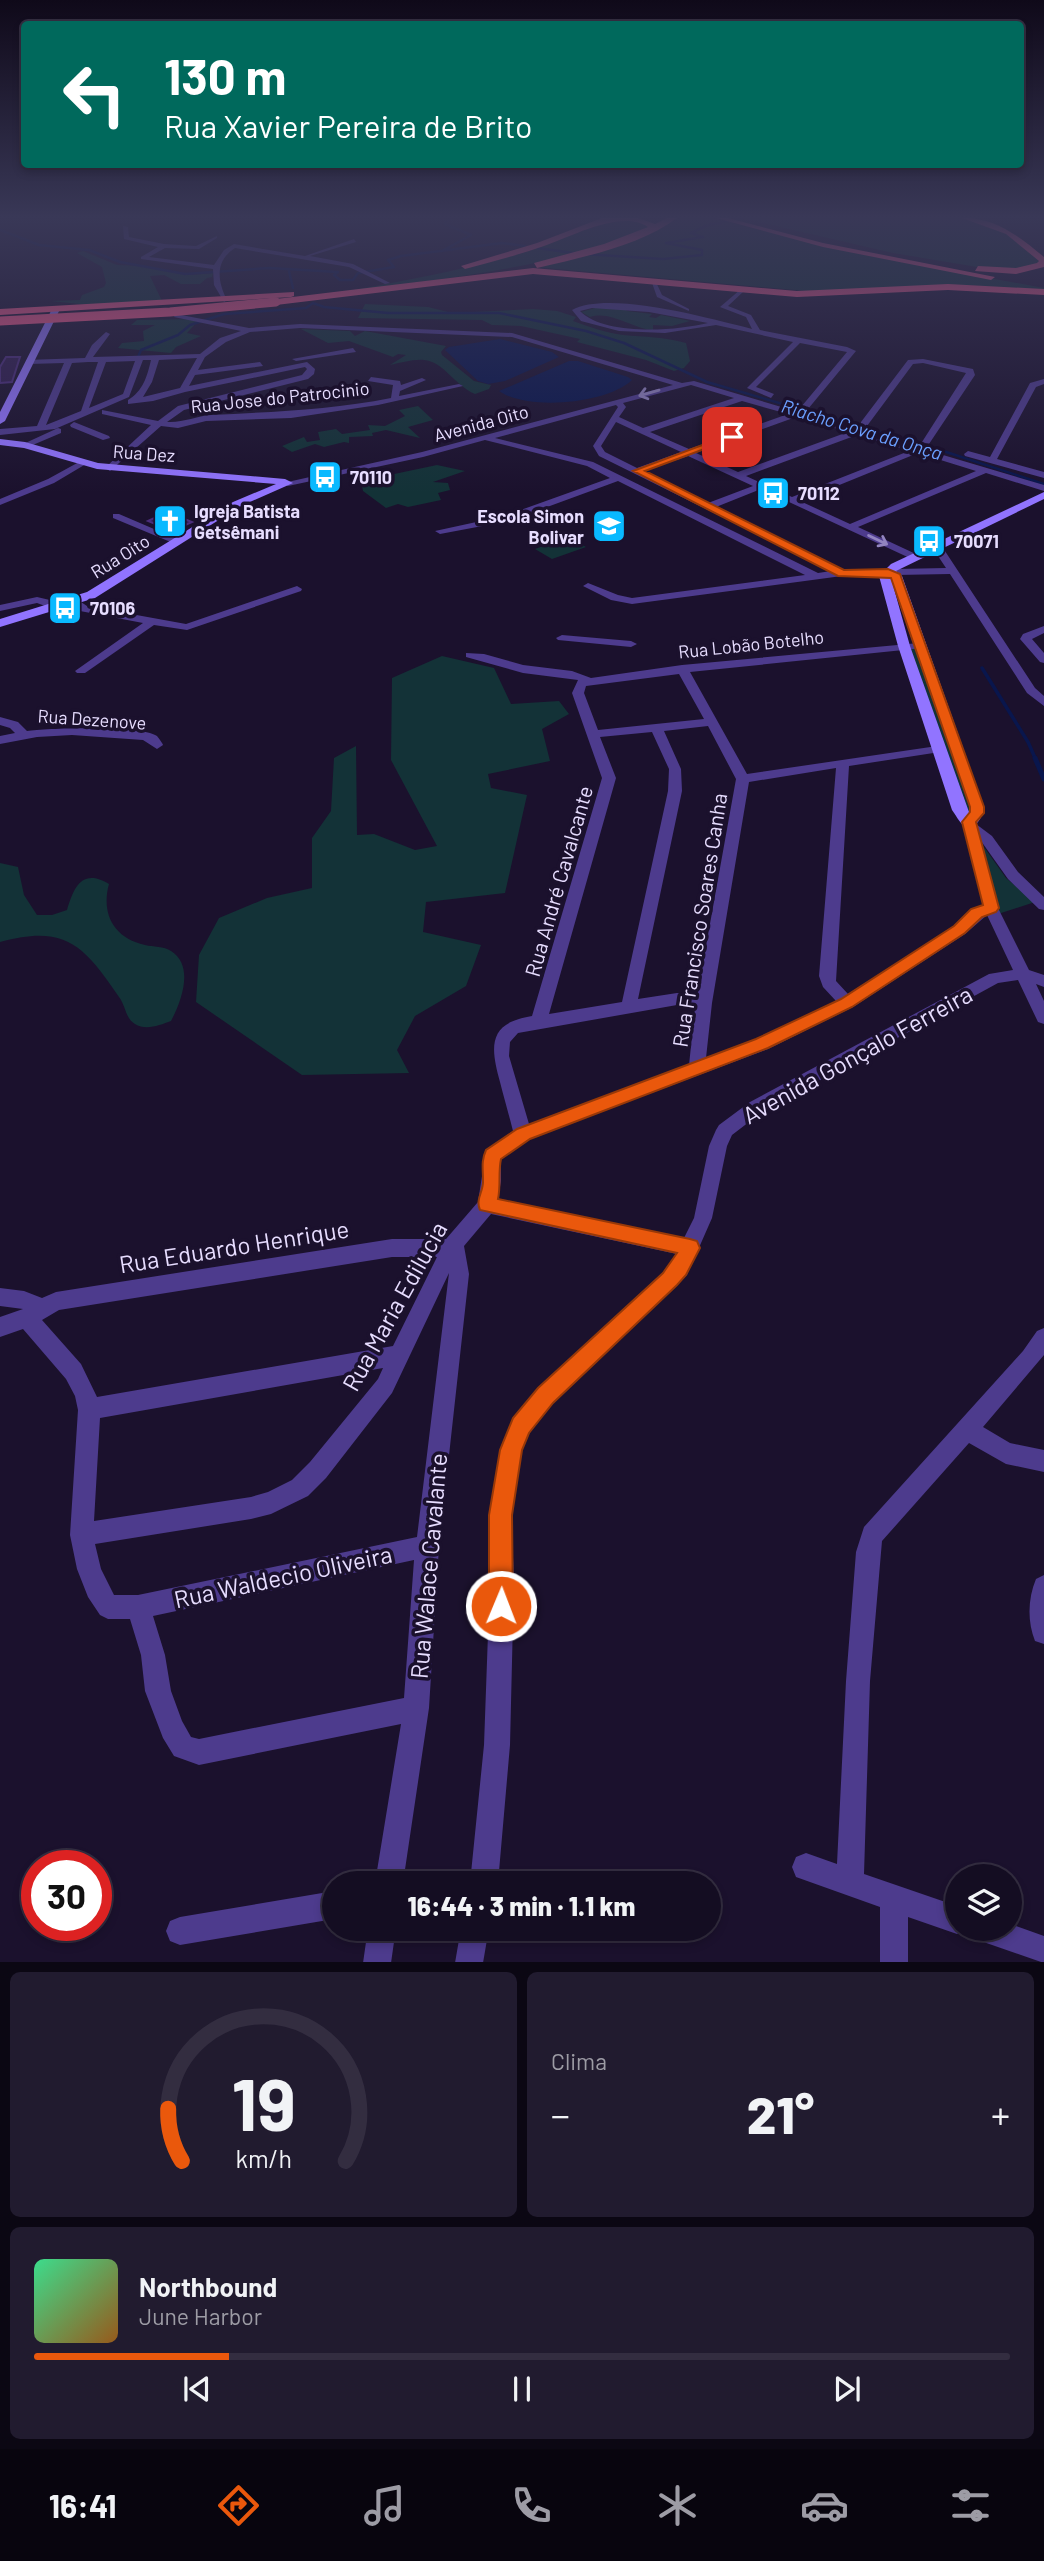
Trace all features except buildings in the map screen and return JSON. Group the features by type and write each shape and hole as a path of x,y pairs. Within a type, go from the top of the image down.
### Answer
{"highway":[{"path":"0,312 46,310"},
{"path":"0,321 191,310"},
{"path":"0,321 50,322 176,316 243,310"}],"street":[{"path":"0,421 3,407 56,310"},
{"path":"576,310 581,317 600,324 641,331 684,332 702,329 718,322"},
{"path":"635,310 718,322 852,351 805,407"},
{"path":"684,310 710,316 709,321"},
{"path":"730,310 749,316 757,331"},
{"path":"176,316 249,330 342,326 417,333 512,335 681,385 697,384 797,414 940,446"},
{"path":"183,390 202,356 223,340 249,330"},
{"path":"88,360 94,347 107,334"},
{"path":"798,341 751,388 918,450 1044,488"},
{"path":"193,373 354,351"},
{"path":"29,362 202,356"},
{"path":"135,400 148,385 156,357"},
{"path":"0,432 52,427 126,395 140,358"},
{"path":"84,410 103,360"},
{"path":"40,428 69,361"},
{"path":"739,475 861,428 914,361 972,372 926,442"},
{"path":"25,445 135,400 153,399 283,368 309,365 312,372 305,377 190,405 159,423 110,468"},
{"path":"371,379 397,383 396,394"},
{"path":"396,394 422,380"},
{"path":"992,461 1033,385 1044,381"},
{"name":"Avenida Oito","path":"288,483 405,459 681,385"},
{"name":"Rua Jose do Patrocinio","path":"105,412 123,419 178,425 206,418 282,416 396,394 459,386"},
{"path":"643,431 743,398"},
{"path":"618,402 622,407 597,449 602,454 842,573"},
{"path":"637,471 797,414"},
{"path":"616,419 914,558"},
{"path":"74,425 106,438"},
{"path":"485,438 585,462 818,577"},
{"name":"Rua Dez","path":"0,442 25,445 82,464 110,468 288,483"},
{"path":"953,449 1044,475"},
{"path":"793,500 918,450"},
{"path":"0,502 51,481 82,464"},
{"path":"851,527 986,470"},
{"path":"440,531 506,519 618,478"},
{"name":"Rua Oito","path":"0,623 74,602 102,589 245,500 288,483"},
{"path":"709,506 761,486"},
{"path":"1044,495 895,566 885,576 904,646 960,810 970,824 990,839 1003,863 1021,885 1044,905"},
{"path":"116,516 177,541"},
{"path":"937,547 1031,690 1044,702"},
{"path":"588,586 615,598 632,601 842,573 952,570"},
{"path":"888,572 896,576 977,807 977,813 970,824 991,908 1044,1018"},
{"path":"74,602 84,609 151,622 192,626 297,589"},
{"path":"0,608 41,600 52,602 56,607"},
{"path":"81,671 151,622"},
{"path":"1044,629 1027,636 1026,639 1044,660"},
{"path":"562,638 631,644"},
{"name":"Rua Lobão Botelho","path":"470,655 533,671 576,675 587,680 919,646"},
{"name":"Rua Francisco Soares Canha","path":"682,669 743,779 704,1003 697,1068"},
{"path":"586,715 578,688 587,680"},
{"name":"Rua André Cavalcante","path":"539,1020 608,785 608,772 586,715"},
{"name":"Rua Dezenove","path":"0,720 14,725 23,734"},
{"path":"594,734 713,722"},
{"path":"629,1005 675,791 675,769 657,729"},
{"name":"Rua Dezenove","path":"0,740 46,730 144,736 153,739 157,745"},
{"path":"743,779 940,748"},
{"path":"843,763 827,976 829,984 846,1003"},
{"path":"690,1248 487,1205 492,1181 492,1155 523,1134 762,1044 846,1003 960,930 977,913 991,908"},
{"path":"1023,974 1044,981"},
{"name":"Avenida Gonçalo Ferreira","path":"485,1871 497,1745 502,1578 500,1515 511,1450 521,1426 545,1395 680,1269 703,1218 718,1146 725,1130 756,1107 995,978 1023,974"},
{"path":"523,1134 501,1056 500,1043 517,1025 677,999 704,1003"},
{"name":"Rua Maria Edilucia","path":"80,1535 251,1508 286,1497 300,1488 318,1470 384,1387 453,1248 487,1205"},
{"name":"Rua Eduardo Henrique","path":"0,1327 56,1301 392,1248 453,1248"},
{"name":"Rua Walace Cavalante","path":"390,1871 416,1708 427,1546 459,1274 459,1257 453,1248"},
{"path":"0,1297 24,1300 35,1313 71,1366 89,1409 80,1535"},
{"path":"850,1882 858,1681 872,1535 1030,1358 1044,1338"},
{"path":"89,1409 401,1355"},
{"path":"966,1429 1006,1453 1044,1461"},
{"name":"Rua Waldecio Oliveira","path":"80,1535 88,1569 99,1595 108,1607 138,1606 427,1546"},
{"path":"1044,1587 1041,1600 1044,1632"},
{"path":"138,1606 153,1655 158,1691 172,1729 183,1747 199,1752 416,1708"},
{"path":"806,1867 945,1916"},
{"path":"894,1899 894,1962"},
{"path":"180,1931 322,1907"},
{"path":"377,1962 380,1941"},
{"path":"469,1962 473,1941"},
{"path":"1019,1941 1044,1950"}],"green space":[{"path":"362,310 438,310 452,313 522,310 557,311 576,317 573,321 604,331 686,343 690,361 684,368 674,371 646,360 577,342 580,339 521,326 492,325 482,320 358,318"},
{"path":"626,310 652,314 649,317 656,318 661,315 690,321 672,326 653,325 653,330 606,316 590,317 581,312"},
{"path":"200,319 187,333 201,336 176,347 171,353 118,348 122,343 144,341 143,331 155,325 131,325 137,320"},
{"path":"301,329 350,331 355,336 365,331 446,346 441,352 442,355 474,381 491,385 489,389 475,394 431,361 415,360 390,365 406,355 398,354 393,357 349,341 328,343"},
{"path":"418,406 433,420 408,427 420,438 386,430 372,433 373,436 349,437 349,443 324,447 315,444 292,452 282,446 304,437 307,442 320,440 318,432 336,429 342,434 370,430 368,425 385,426 405,416 399,410"},
{"path":"437,465 465,471 433,482 448,483 450,490 438,493 441,500 408,507 398,504 386,508 363,491 361,481"},
{"path":"568,537 586,547 552,559 535,549"},
{"path":"910,648 916,649 972,813 967,814"},
{"path":"442,656 494,668 511,704 559,701 569,714 542,729 550,761 488,774 491,788 527,795 505,893 426,902 423,932 481,945 466,986 415,1016 397,1050 409,1073 302,1075 196,1002 199,955 219,918 267,898 312,888 312,838 331,811 334,758 356,746 357,835 374,834 415,850 437,846 391,760 392,678"},
{"path":"979,840 1006,878 1035,902 998,914"},
{"path":"0,863 18,867 24,895 37,915 52,915 67,910 76,887 86,879 92,878 109,884 108,914 117,930 134,942 168,949 183,966 182,994 171,1021 148,1027 139,1026 132,1021 107,979 83,952 71,943 41,936 0,942"}],"shaded area":[{"path":"500,339 552,352 559,357 505,381 488,384 478,381 445,350 449,347"},
{"path":"569,361 578,361 632,380 605,395 567,402 528,401 499,391"}],"waterway":[{"name":"Riacho Cova da Onça","path":"138,357 141,350 178,335 190,325 224,314 285,310"},
{"name":"Riacho Cova da Onça","path":"351,310 388,313 499,313 586,331 624,343 707,382 934,448 1044,484"},
{"path":"982,668 1028,742 1036,760"},
{"path":"1035,758 1044,779"}],"place":[{"name":"70110","path":"325,477"},
{"name":"70112","path":"773,493"},
{"name":"Igreja Batista Getsêmani","path":"170,521"},
{"name":"Escola Simon Bolivar","path":"609,526"},
{"name":"70071","path":"929,541"},
{"name":"70106","path":"65,608"}],"route":[{"path":"501,1606 500,1515 511,1450 521,1426 545,1395 680,1269 690,1248 487,1205 492,1181 492,1155 523,1134 762,1044 846,1003 960,930 977,913 991,908 969,822 977,813 977,807 896,576 888,572 842,573 637,471 732,437"}]}
